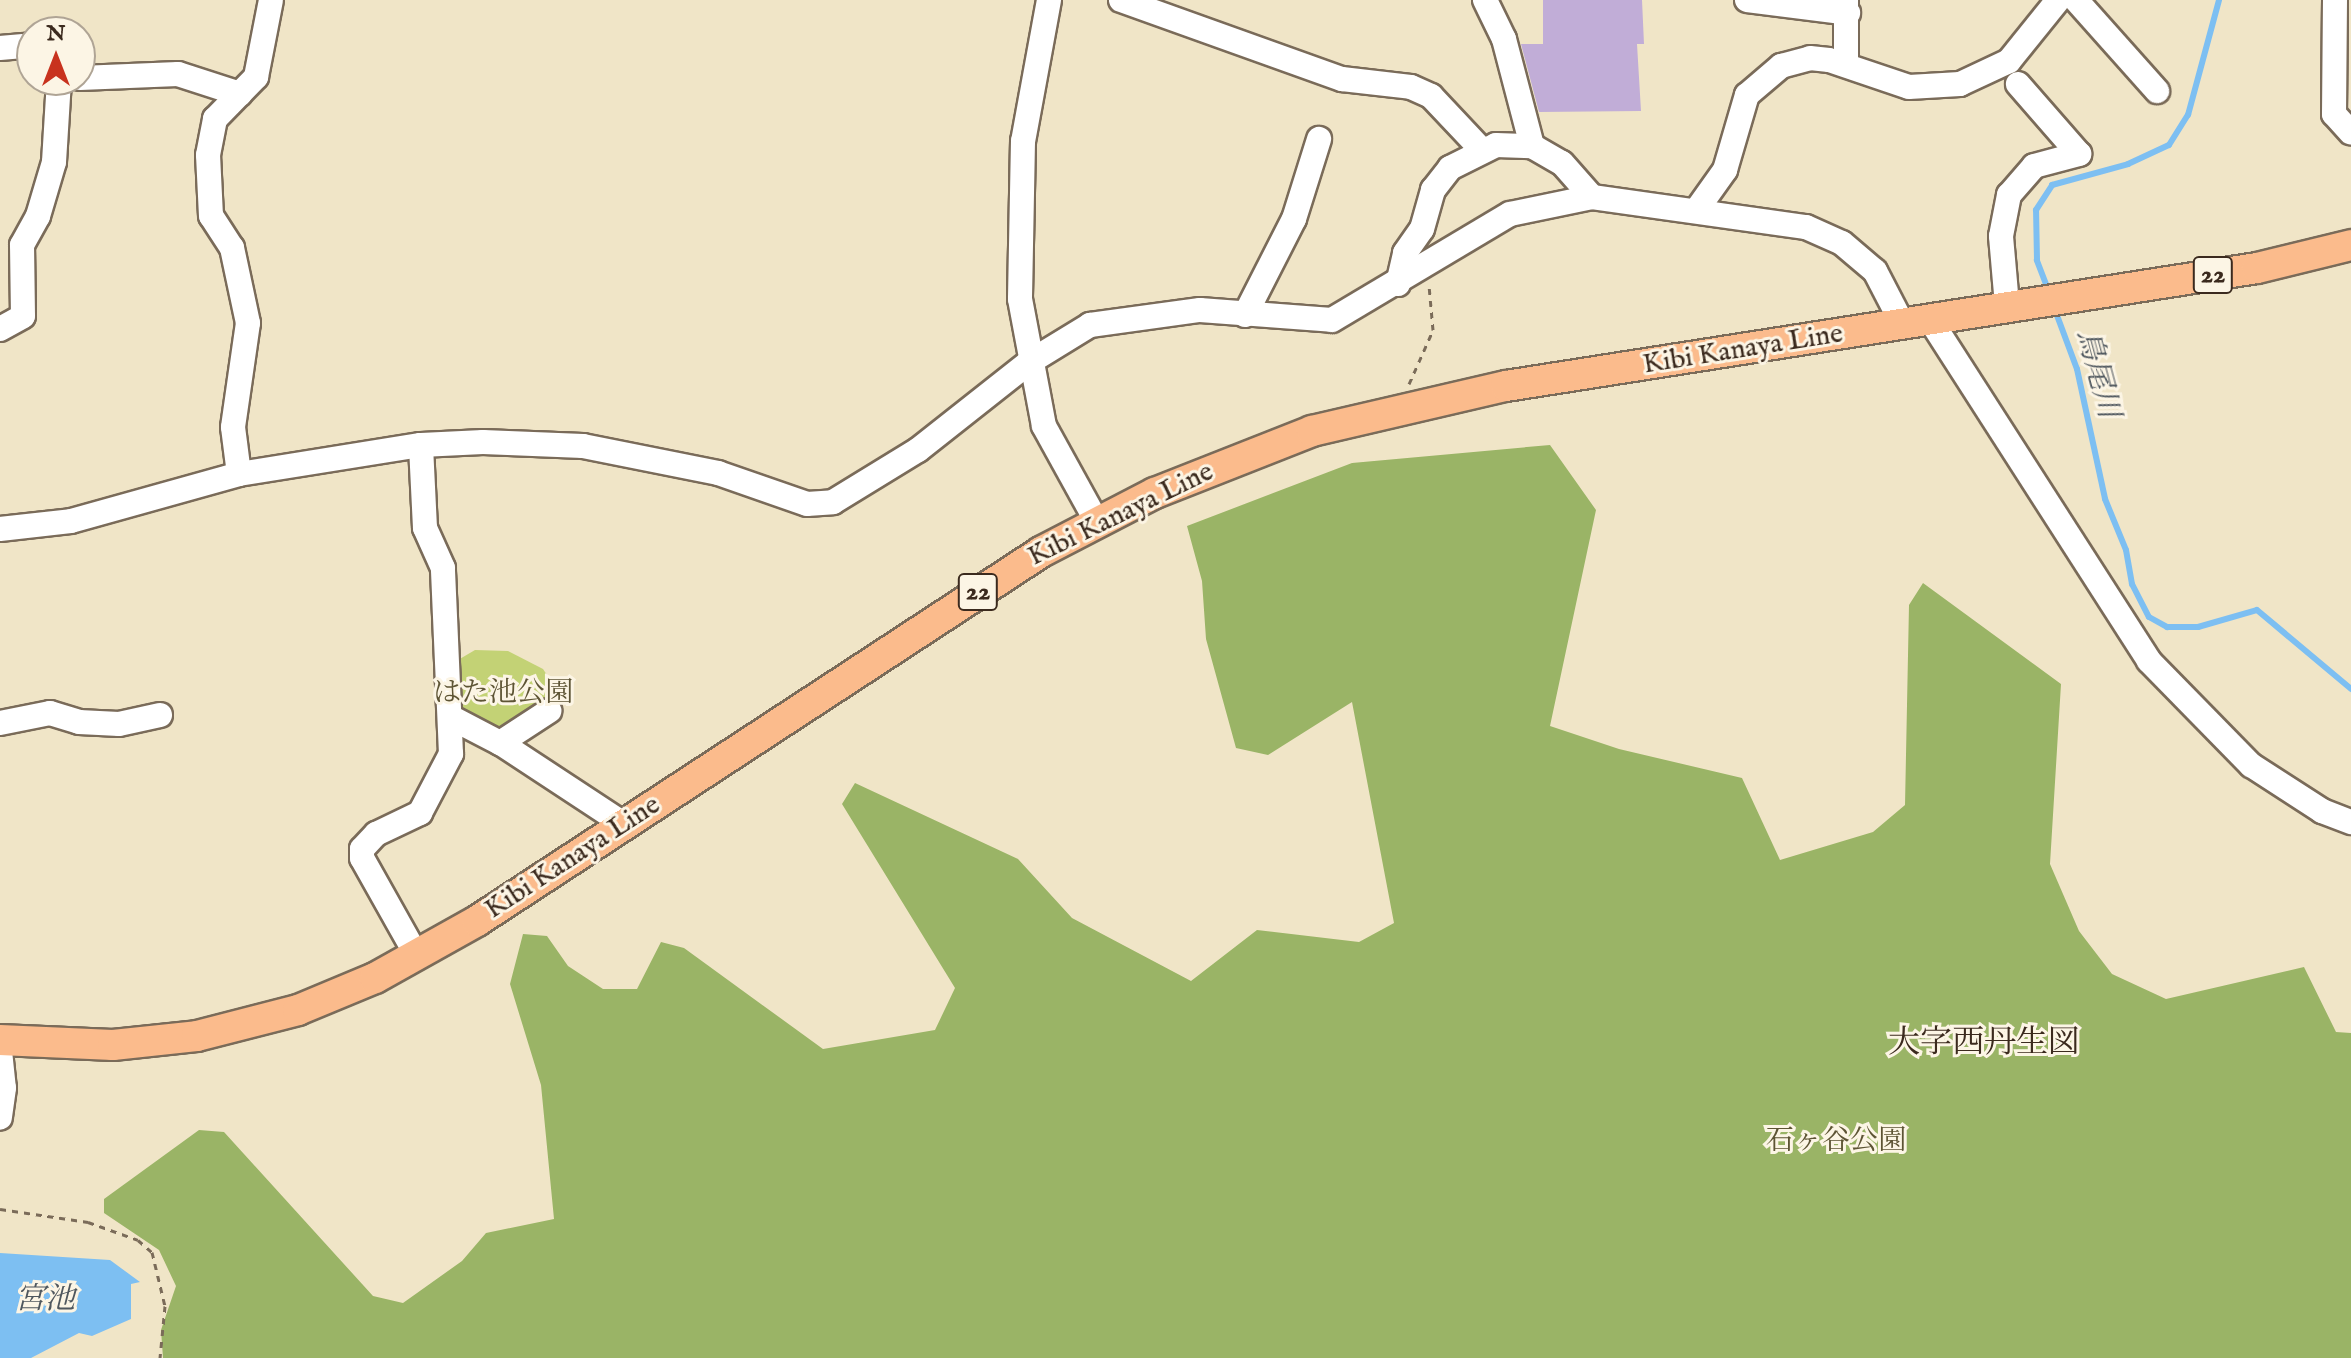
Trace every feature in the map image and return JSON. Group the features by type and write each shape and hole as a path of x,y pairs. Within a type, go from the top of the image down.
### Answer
{"main road":[{"name":"Kibi Kanaya Line","path":"0,1040 113,1045 227,1031 338,995 417,956 998,578 1097,522 1260,450 1393,410 1506,386 2257,268 2351,245"}],"street":[{"path":"239,474 233,427 248,323 232,248 211,216 208,155 215,119 256,77 271,0"},
{"path":"1049,0 1019,186 1017,266 1028,363 1053,451 1097,522"},
{"path":"1121,0 1342,79 1411,87 1431,96 1481,149"},
{"path":"1485,0 1504,39 1532,146"},
{"path":"1747,0 1847,7 1846,64"},
{"path":"1698,208 1725,170 1739,109 1757,84 1795,61 1846,64 1909,87 1980,79 2022,48 2058,0"},
{"path":"2076,0 2157,91"},
{"path":"2335,0 2334,114 2351,133"},
{"path":"96,77 178,74 240,94"},
{"path":"2018,84 2079,154 2034,166 2009,195 2001,236 2019,303"},
{"path":"0,329 23,316 22,245 38,216 54,162 58,96"},
{"path":"1245,315 1294,219 1319,139"},
{"path":"1398,284 1405,253 1422,229 1433,190 1460,160 1481,149 1512,143 1532,146 1562,163 1592,197"},
{"path":"0,529 71,521 239,474 421,445 583,446 718,473 807,504 833,502 918,450 1028,363 1090,325 1200,310 1332,320 1398,284 1510,214 1592,197 1698,208 1806,227 1842,243 1889,288 1916,321 2149,661 2251,765 2322,811 2351,822"},
{"path":"417,956 362,858 362,849 376,834 420,813 451,754 452,718 443,568 425,528 421,445"},
{"path":"500,743 549,711"},
{"path":"0,723 50,713 119,724 160,715"},
{"path":"452,718 500,743 624,824"},
{"path":"0,1051 0,1118"}],"path":[{"path":"1393,410 1433,330 1427,266"},
{"path":"0,1209 88,1222 138,1240 152,1252 165,1306 160,1358"}],"green space":[{"name":"石ヶ谷公園","path":"1550,445 1596,510 1550,726 1619,749 1742,778 1780,860 1873,832 1905,805 1909,605 1923,583 2061,684 2050,864 2079,931 2112,974 2166,999 2304,967 2336,1032 2351,1033 2351,1358 163,1358 161,1330 176,1286 159,1250 104,1213 104,1199 199,1130 224,1132 373,1296 403,1303 462,1261 486,1233 554,1219 541,1085 510,984 523,934 547,936 568,966 603,989 637,989 661,942 684,948 823,1049 935,1030 955,988 842,804 855,783 1018,859 1072,918 1191,981 1257,930 1359,942 1394,923 1352,702 1268,755 1236,748 1206,639 1202,581 1187,526 1352,463"},
{"name":"はた池公園","path":"475,650 508,651 543,669 557,690 556,713 511,743 459,713 458,660"}],"water":[{"name":"宮池","path":"0,1253 110,1260 140,1282 131,1284 131,1319 92,1336 79,1333 31,1358 0,1358"}],"building":[{"path":"1543,0 1642,0 1644,44 1637,44 1641,111 1539,112 1521,44 1543,44"}],"waterway":[{"name":"鳥尾川","path":"2049,292 2037,260 2036,210 2052,185 2128,164 2169,145 2188,115 2219,0"},
{"name":"鳥尾川","path":"2055,310 2077,369 2105,499 2126,550 2132,584 2149,617 2167,627 2198,627 2257,610 2351,689"}],"district":[{"name":"大字西丹生図","path":"1984,1044"}]}
